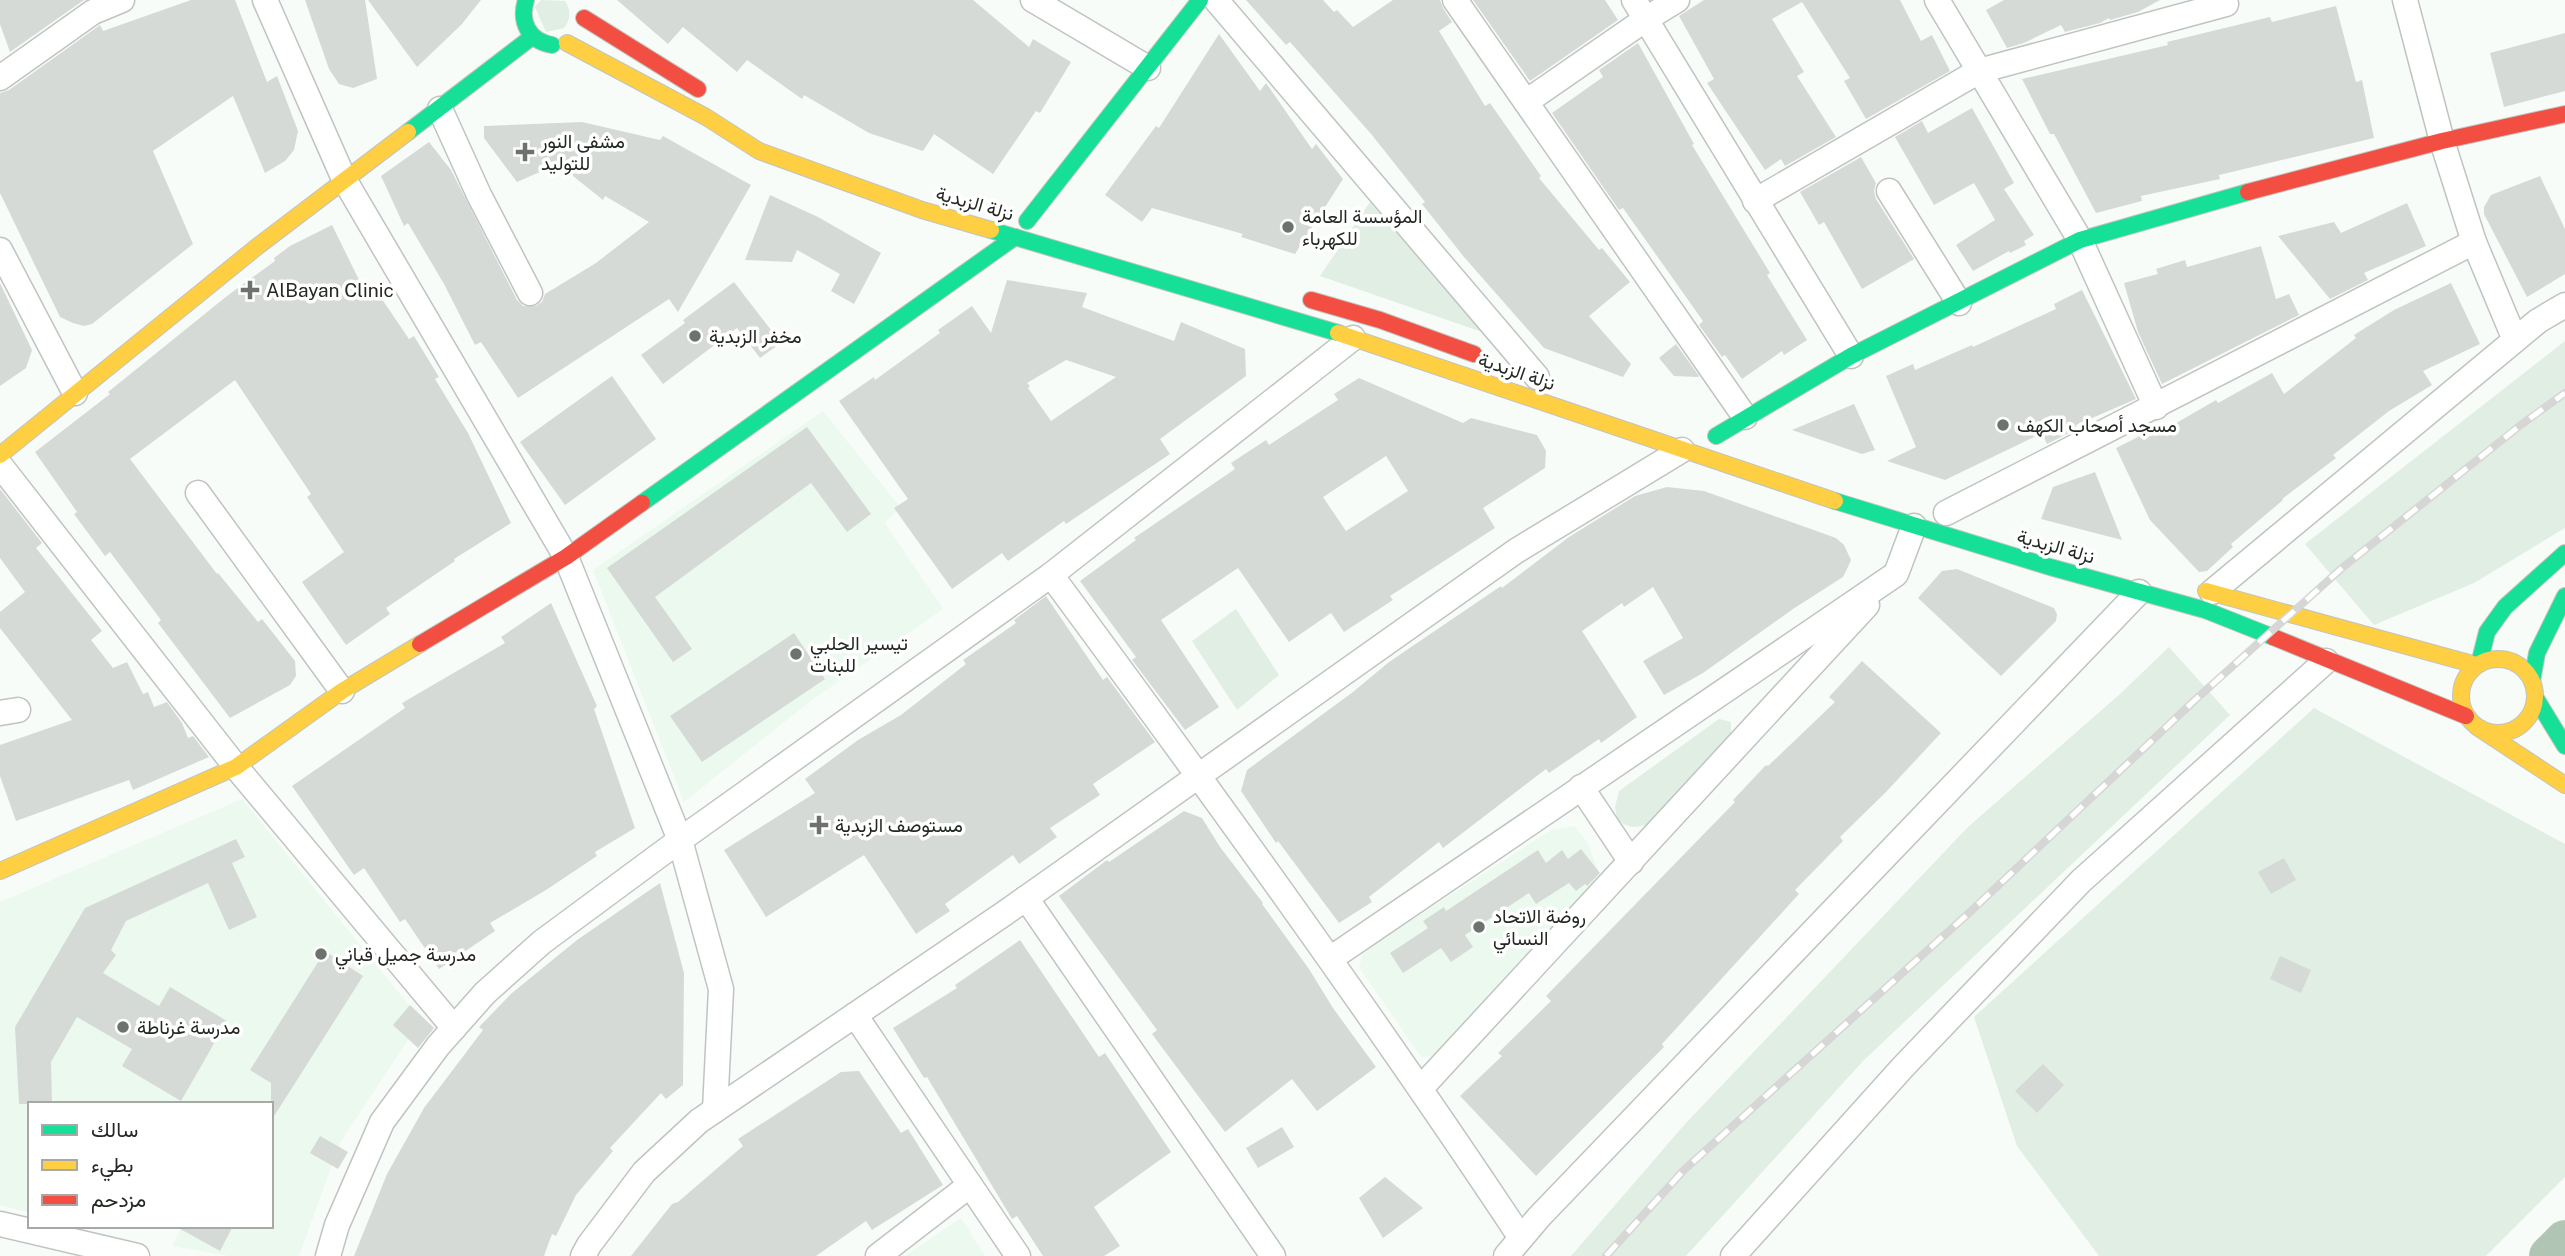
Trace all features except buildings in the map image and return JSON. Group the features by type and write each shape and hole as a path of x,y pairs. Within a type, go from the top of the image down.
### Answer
{"main road":[{"path":"0,455 344,179 532,37 524,24 522,14 526,0"},
{"path":"567,43 575,36 584,18 580,0"},
{"path":"1027,220 1200,0"},
{"path":"584,18 717,100"},
{"name":"نزلة الزبدية","path":"532,37 546,45 567,43 706,117 760,151 922,210 1353,338 1682,450 1929,515 2139,592 2205,610 2470,720"},
{"path":"1743,445 1710,434 1852,356 2080,240 2254,190 2442,141 2565,114"},
{"path":"0,871 236,767 342,691 566,557 1015,237"},
{"name":"نزلة الزبدية","path":"1301,298 1380,320 1485,358"},
{"name":"نزلة الزبدية","path":"1511,367 1543,379"},
{"name":"نزلة الزبدية","path":"1929,515 1972,521"},
{"path":"2477,665 2487,632 2505,607 2565,553"},
{"path":"2188,585 2477,665"},
{"path":"2470,720 2497,733 2508,732 2528,719 2533,708 2537,653 2565,596"},
{"path":"2565,746 2526,672 2509,660 2488,660 2468,673 2460,694 2470,720 2565,785"}],"street":[{"path":"0,78 93,12 122,0"},
{"path":"265,0 344,179 566,557 680,839 720,989 715,1110"},
{"path":"1033,0 1148,68"},
{"path":"1216,0 1543,379"},
{"path":"1455,0 1745,417"},
{"path":"1526,102 1640,10 1678,0"},
{"path":"1937,0 2080,240 2156,407"},
{"path":"2404,0 2442,141 2474,242 2515,340"},
{"path":"1755,201 1979,71 2226,1"},
{"path":"1640,10 1852,356"},
{"path":"440,109 479,195 530,293"},
{"path":"1889,191 1959,303"},
{"path":"1421,1088 1896,574 1929,515 2156,407 2474,242"},
{"path":"0,250 75,393"},
{"path":"2212,592 2538,321 2565,306"},
{"path":"328,1256 337,1225 382,1122 454,1028 485,993 542,942 680,839 1051,575 1353,338"},
{"path":"583,1256 643,1172 699,1121 1026,898 1516,551 1682,450"},
{"path":"0,465 236,767 454,1028"},
{"path":"198,493 342,691"},
{"path":"1330,959 1896,574"},
{"path":"1051,575 1198,775 1421,1088 1513,1247 2139,592"},
{"path":"1733,1256 1903,1068 2081,881 2326,661"},
{"path":"1581,787 1631,862"},
{"path":"1026,898 1272,1256"},
{"path":"855,1015 1018,1256"},
{"path":"878,1256 970,1185"},
{"path":"0,1224 136,1256"}],"shaded area":[{"path":"541,0 565,1 569,14 564,28 546,32 535,7"},
{"path":"1370,202 1482,332 1320,276"},
{"path":"2565,341 2565,528 2474,583 2374,625 2305,544"},
{"path":"823,411 900,507 885,523 943,609 812,700 684,802 593,570"},
{"path":"1236,609 1279,675 1237,710 1192,641"},
{"path":"2169,647 2230,715 1863,1061 1686,1256 1571,1256 1685,1124 1968,827 2120,694"},
{"path":"2314,708 2565,844 2565,1177 2486,1256 2099,1256 2017,1146 1974,1017"},
{"path":"1719,719 1731,722 1731,734 1646,825 1630,827 1617,819 1615,807 1619,791"},
{"name":"مدرسة غرناطة","path":"242,799 421,1020 340,1143 299,1256 229,1256 172,1246 181,1228 273,1228 273,1102 28,1102 28,1212 0,1205 0,902"},
{"name":"روضة الاتحاد النسائي","path":"1575,826 1588,844 1598,870 1596,884 1581,903 1432,1056 1421,1057 1359,967 1364,951 1551,830"},
{"path":"961,1218 985,1256 905,1256 908,1254"}],"waterway":[{"path":"2549,1256 2565,1240"}],"railway":[{"path":"1606,1256 1684,1170 1970,912 2195,700 2342,568 2522,424 2565,393"}],"traffic: fast":[{"path":"526,0 524,16 528,29 537,39 552,45"},
{"path":"1027,221 1200,0"},
{"path":"408,132 532,37"},
{"path":"1716,436 1851,356 2080,240 2248,192"},
{"path":"991,230 1338,333"},
{"path":"642,503 1015,237"},
{"path":"1835,501 2050,567 2205,610 2273,637"},
{"path":"2479,664 2487,632 2505,607 2565,553"},
{"path":"2532,681 2537,653 2565,596"},
{"path":"2535,697 2565,746"}],"traffic: slow":[{"path":"567,43 706,117 759,151 922,210 991,230"},
{"path":"0,455 258,246 408,132"},
{"path":"1338,333 1835,501"},
{"path":"2206,591 2476,665"},
{"path":"0,871 236,767 342,691 420,644"},
{"path":"2498,659 2519,665 2529,675 2535,696 2529,717 2519,727 2498,733 2477,727 2467,717 2461,696 2467,675 2477,665 2498,659"},
{"path":"2477,727 2565,785"}],"traffic: jam":[{"path":"584,18 698,89"},
{"path":"2248,192 2442,141 2565,114"},
{"path":"1311,300 1380,320 1474,354"},
{"path":"420,644 566,557 642,503"},
{"path":"2273,637 2466,716"}],"place":[{"name":"مشفى النور للتوليد","path":"525,152"},
{"name":"المؤسسة العامة للكهرباء","path":"1288,227"},
{"name":"AlBayan Clinic","path":"250,290"},
{"name":"مخفر الزبدية","path":"695,336"},
{"name":"مسجد أصحاب الكهف","path":"2003,425"},
{"name":"تيسير الحلبي للبنات","path":"796,654"},
{"name":"مستوصف الزبدية","path":"819,825"},
{"name":"روضة الاتحاد النسائي","path":"1479,927"},
{"name":"مدرسة جميل قباني","path":"321,954"},
{"name":"مدرسة غرناطة","path":"123,1027"}]}
